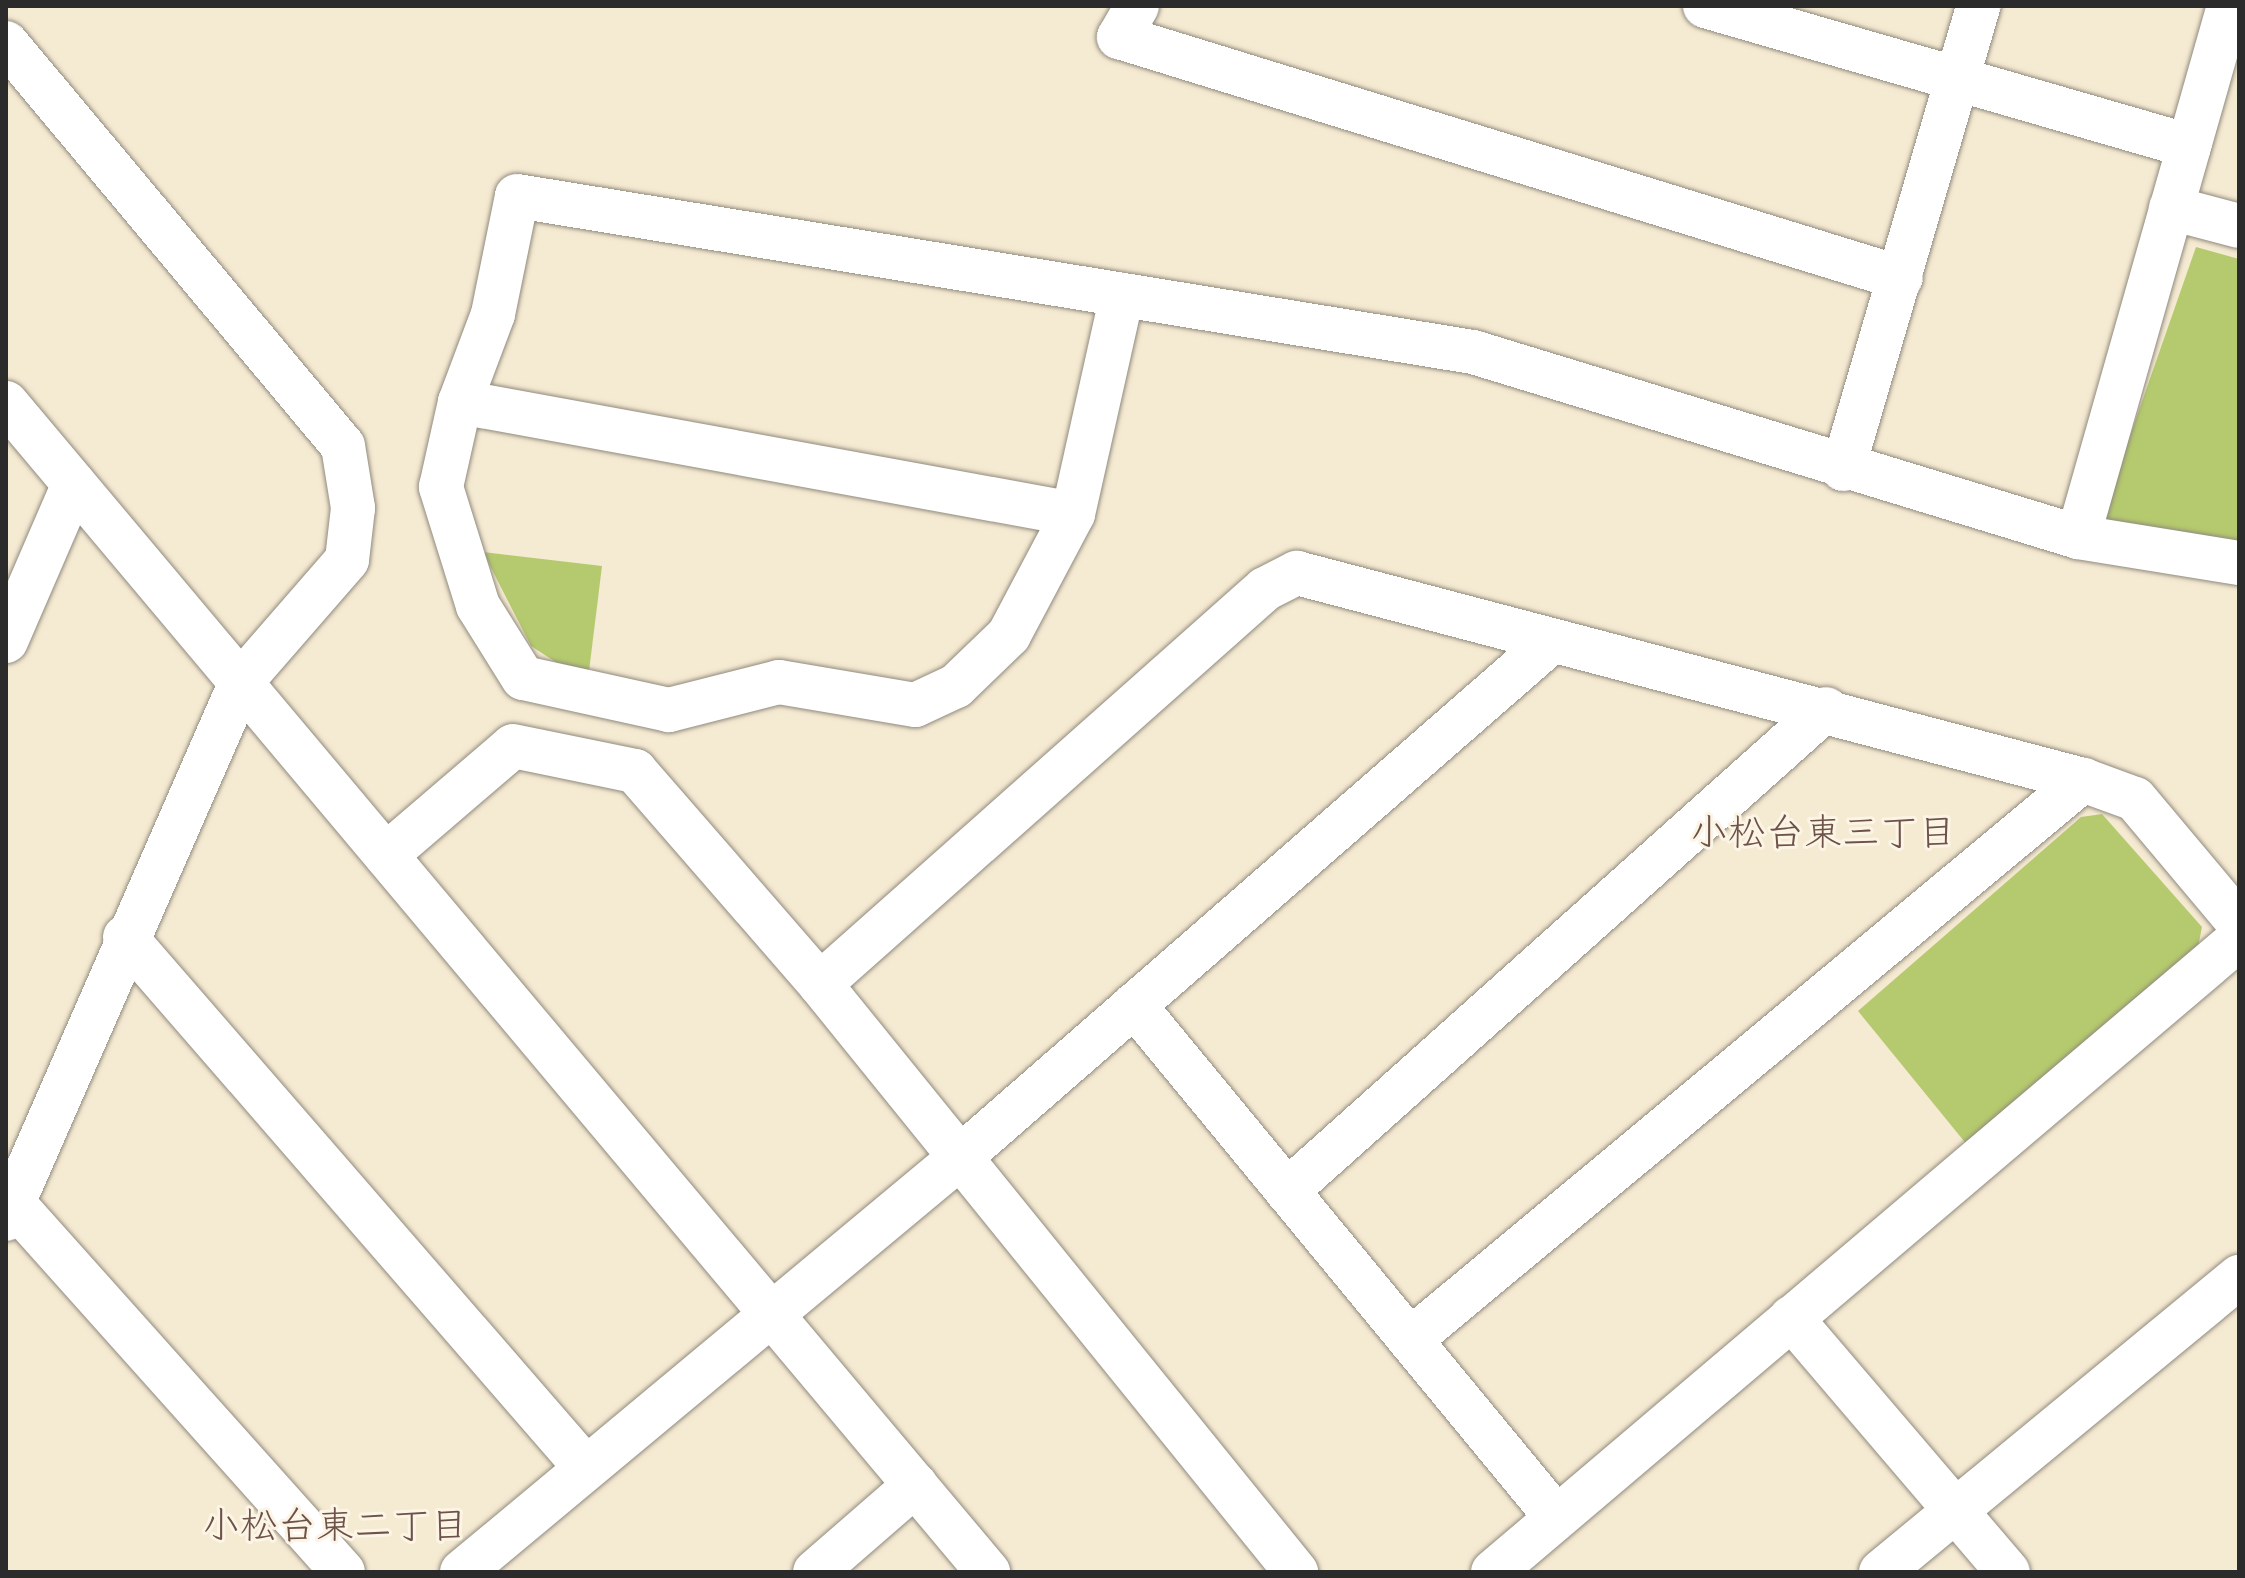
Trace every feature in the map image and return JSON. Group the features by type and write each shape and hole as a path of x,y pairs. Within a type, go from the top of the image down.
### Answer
{"street":[{"path":"1137,6 1119,37 1901,278"},
{"path":"1705,6 2189,146"},
{"path":"1843,469 1978,6"},
{"path":"2078,537 2229,6"},
{"path":"6,43 343,446 353,508 347,560 241,682 125,937 9,1211 343,1572"},
{"path":"1122,295 1073,514 1009,635 956,686 915,705 779,682 669,710 523,678 478,606 441,487 460,402 493,314 517,196 1473,352 1843,469 2078,537 2239,563"},
{"path":"2171,208 2239,226"},
{"path":"460,402 1073,514"},
{"path":"6,403 988,1572"},
{"path":"6,641 74,484"},
{"path":"820,984 1265,589 1297,573 1826,709 2083,780 2135,799 2239,923"},
{"path":"462,1572 958,1159 1552,641"},
{"path":"1287,1191 1826,709"},
{"path":"386,855 513,746 635,771 820,984 958,1159 1296,1572"},
{"path":"1410,1340 2083,780"},
{"path":"125,937 585,1467"},
{"path":"1493,1572 2239,939"},
{"path":"1134,1005 1556,1517"},
{"path":"1881,1572 2239,1277"},
{"path":"1791,1318 2008,1572"},
{"path":"815,1572 915,1485"}],"green space":[{"path":"2196,247 2239,259 2239,544 2101,519"},
{"path":"483,552 602,566 589,671 562,666 531,646"},
{"path":"2102,814 2202,927 2197,952 1968,1146 1858,1011 2081,817"}],"district":[{"name":"小松台東三丁目","path":"1823,837"},
{"name":"小松台東二丁目","path":"335,1530"}]}
